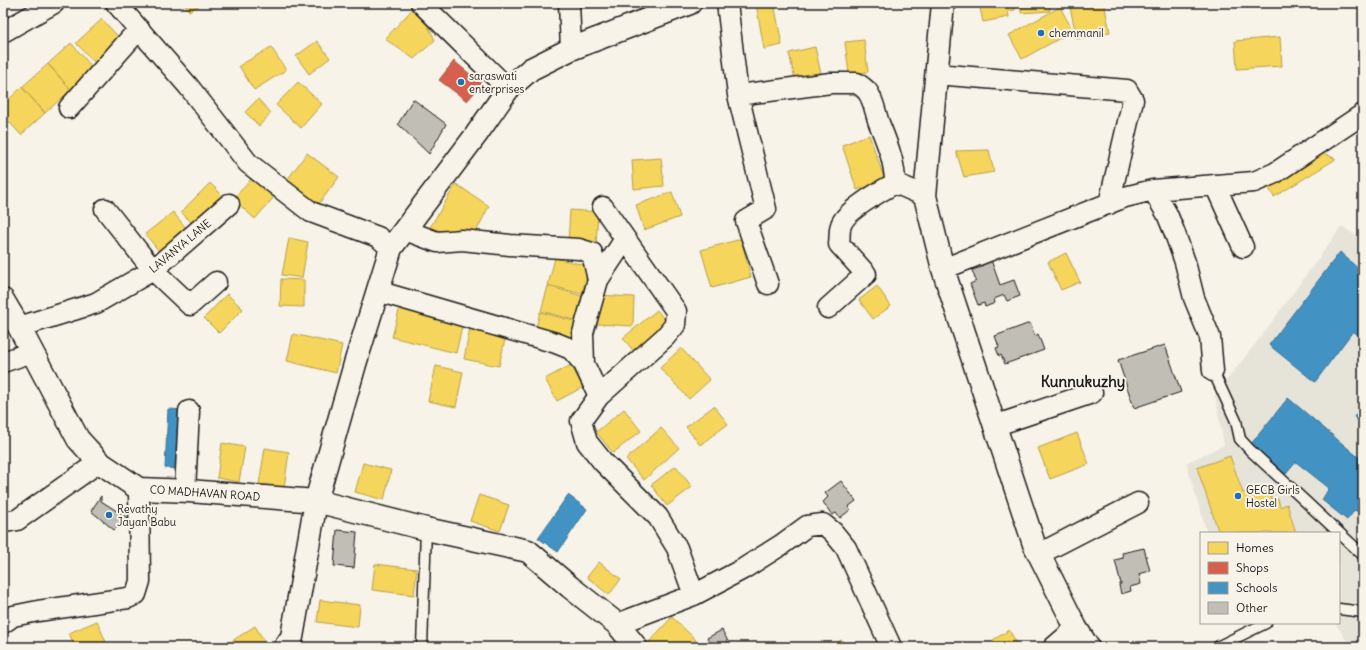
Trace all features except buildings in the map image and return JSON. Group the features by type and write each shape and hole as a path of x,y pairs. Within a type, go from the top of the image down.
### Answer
{"street":[{"path":"3,32 54,3"},
{"path":"116,3 189,87 248,163 311,212 378,237 391,248"},
{"path":"422,3 508,89"},
{"path":"569,3 571,49"},
{"path":"285,647 292,637 316,501 355,364 391,248 476,135 508,89 531,69 571,49 690,3"},
{"path":"727,3 738,95 766,209 746,221 768,284"},
{"path":"944,3 925,196 943,269 1034,544 1076,628 1088,647"},
{"path":"69,108 139,30"},
{"path":"936,74 1127,90 1133,100 1109,204"},
{"path":"738,95 831,83 857,83 867,91 874,104 879,123 886,137 895,171 895,183"},
{"path":"943,269 1125,197 1153,190 1254,182 1275,173 1363,114"},
{"path":"895,183 925,196"},
{"path":"828,308 866,274 839,244 841,224 852,212 872,196 895,183"},
{"path":"1215,185 1242,247"},
{"path":"1153,190 1169,220 1185,262 1194,298 1210,336 1213,371"},
{"name":"LAVANYA LANE","path":"18,327 96,303 153,270 228,204"},
{"path":"603,207 676,311 675,325 665,337 599,396 581,421 586,442 603,462 658,517 677,548 694,594"},
{"path":"105,209 153,270 190,305 216,282"},
{"path":"405,230 437,242 462,240 510,245 579,249 592,253 598,280"},
{"path":"584,364 583,333 598,280 625,239"},
{"path":"377,291 556,343 571,349 584,364 599,396"},
{"name":"CO MADHAVAN ROAD","path":"3,300 78,439 99,462 139,489 316,501 426,529 528,551 617,624 636,647"},
{"path":"3,362 32,352"},
{"path":"994,426 1092,394"},
{"path":"185,491 189,411"},
{"path":"3,522 17,520 99,462"},
{"path":"3,623 13,616 128,598 136,594 140,581 139,489"},
{"path":"1039,554 1138,503"},
{"path":"617,624 694,594 743,569 781,545 807,526 823,524 833,532 846,548 891,647"},
{"path":"1054,647 1076,628"}],"lane":[{"path":"1213,371 1236,422 1240,439 1338,532"},
{"path":"422,647 426,529"},
{"path":"1340,534 1363,555"},
{"path":"1340,609 1363,612"},
{"path":"1217,647 1264,624"}],"shaded area":[{"path":"1342,226 1356,236 1363,230 1363,647 1351,647 1336,624 1340,624 1340,532 1207,532 1186,463 1224,445 1215,395 1263,334"}],"place":[{"name":"chemmanil","path":"1041,33"},
{"name":"saraswati enterprises","path":"461,82"},
{"name":"GECB Girls Hostel","path":"1238,496"},
{"name":"Revathy Jayan Babu","path":"109,515"}],"district":[{"name":"Kunnukuzhy","path":"1083,382"}]}
